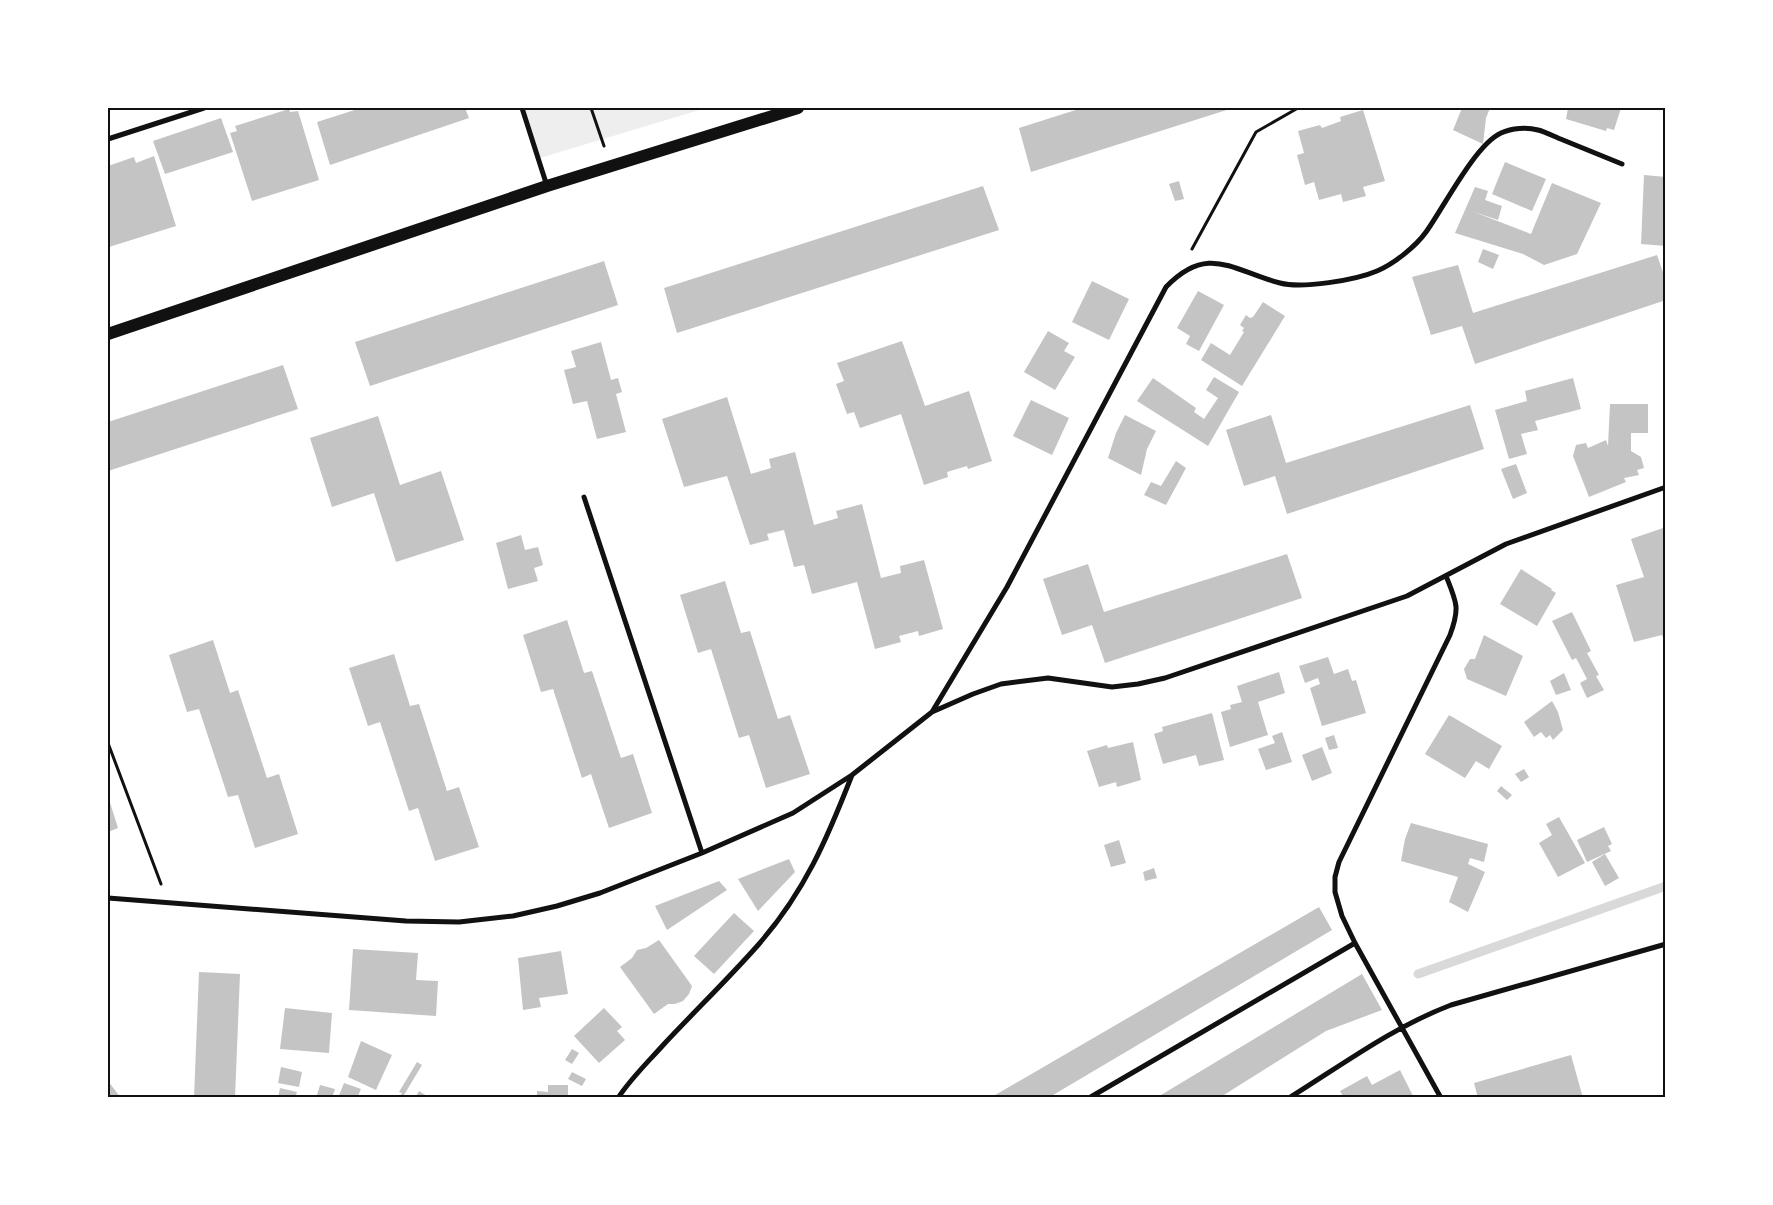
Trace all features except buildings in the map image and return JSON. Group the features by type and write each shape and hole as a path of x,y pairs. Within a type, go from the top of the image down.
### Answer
{"main road":[{"path":"108,334 547,186 798,108"}],"street":[{"path":"108,139 204,108"},
{"path":"522,108 547,186"},
{"path":"932,712 1006,587 1166,286 1178,274 1200,264 1219,263 1282,284 1313,284 1348,280 1377,271 1396,261 1425,233 1471,163 1488,142 1500,133 1517,128 1538,130 1622,164"},
{"path":"108,898 406,921 460,922 513,916 557,906 600,893 702,854 793,813 852,775 932,712 973,694 1001,684 1048,678 1112,687 1165,678 1407,596 1520,539 1666,487"},
{"path":"584,498 702,854"},
{"path":"1441,1098 1355,943 1342,916 1335,892 1335,878 1340,862 1450,635 1457,616 1457,604 1446,576"},
{"path":"618,1098 637,1074 759,943 783,914 810,873 852,775"},
{"path":"1089,1098 1355,943"},
{"path":"1289,1098 1403,1027 1428,1014 1451,1005 1666,944"}],"path":[{"path":"591,108 610,166"},
{"path":"1178,274 1256,132 1298,108"},
{"path":"108,743 168,903"}],"shaded area":[{"path":"524,108 706,108 540,158"}],"waterway":[{"path":"1418,974 1666,886"}]}
